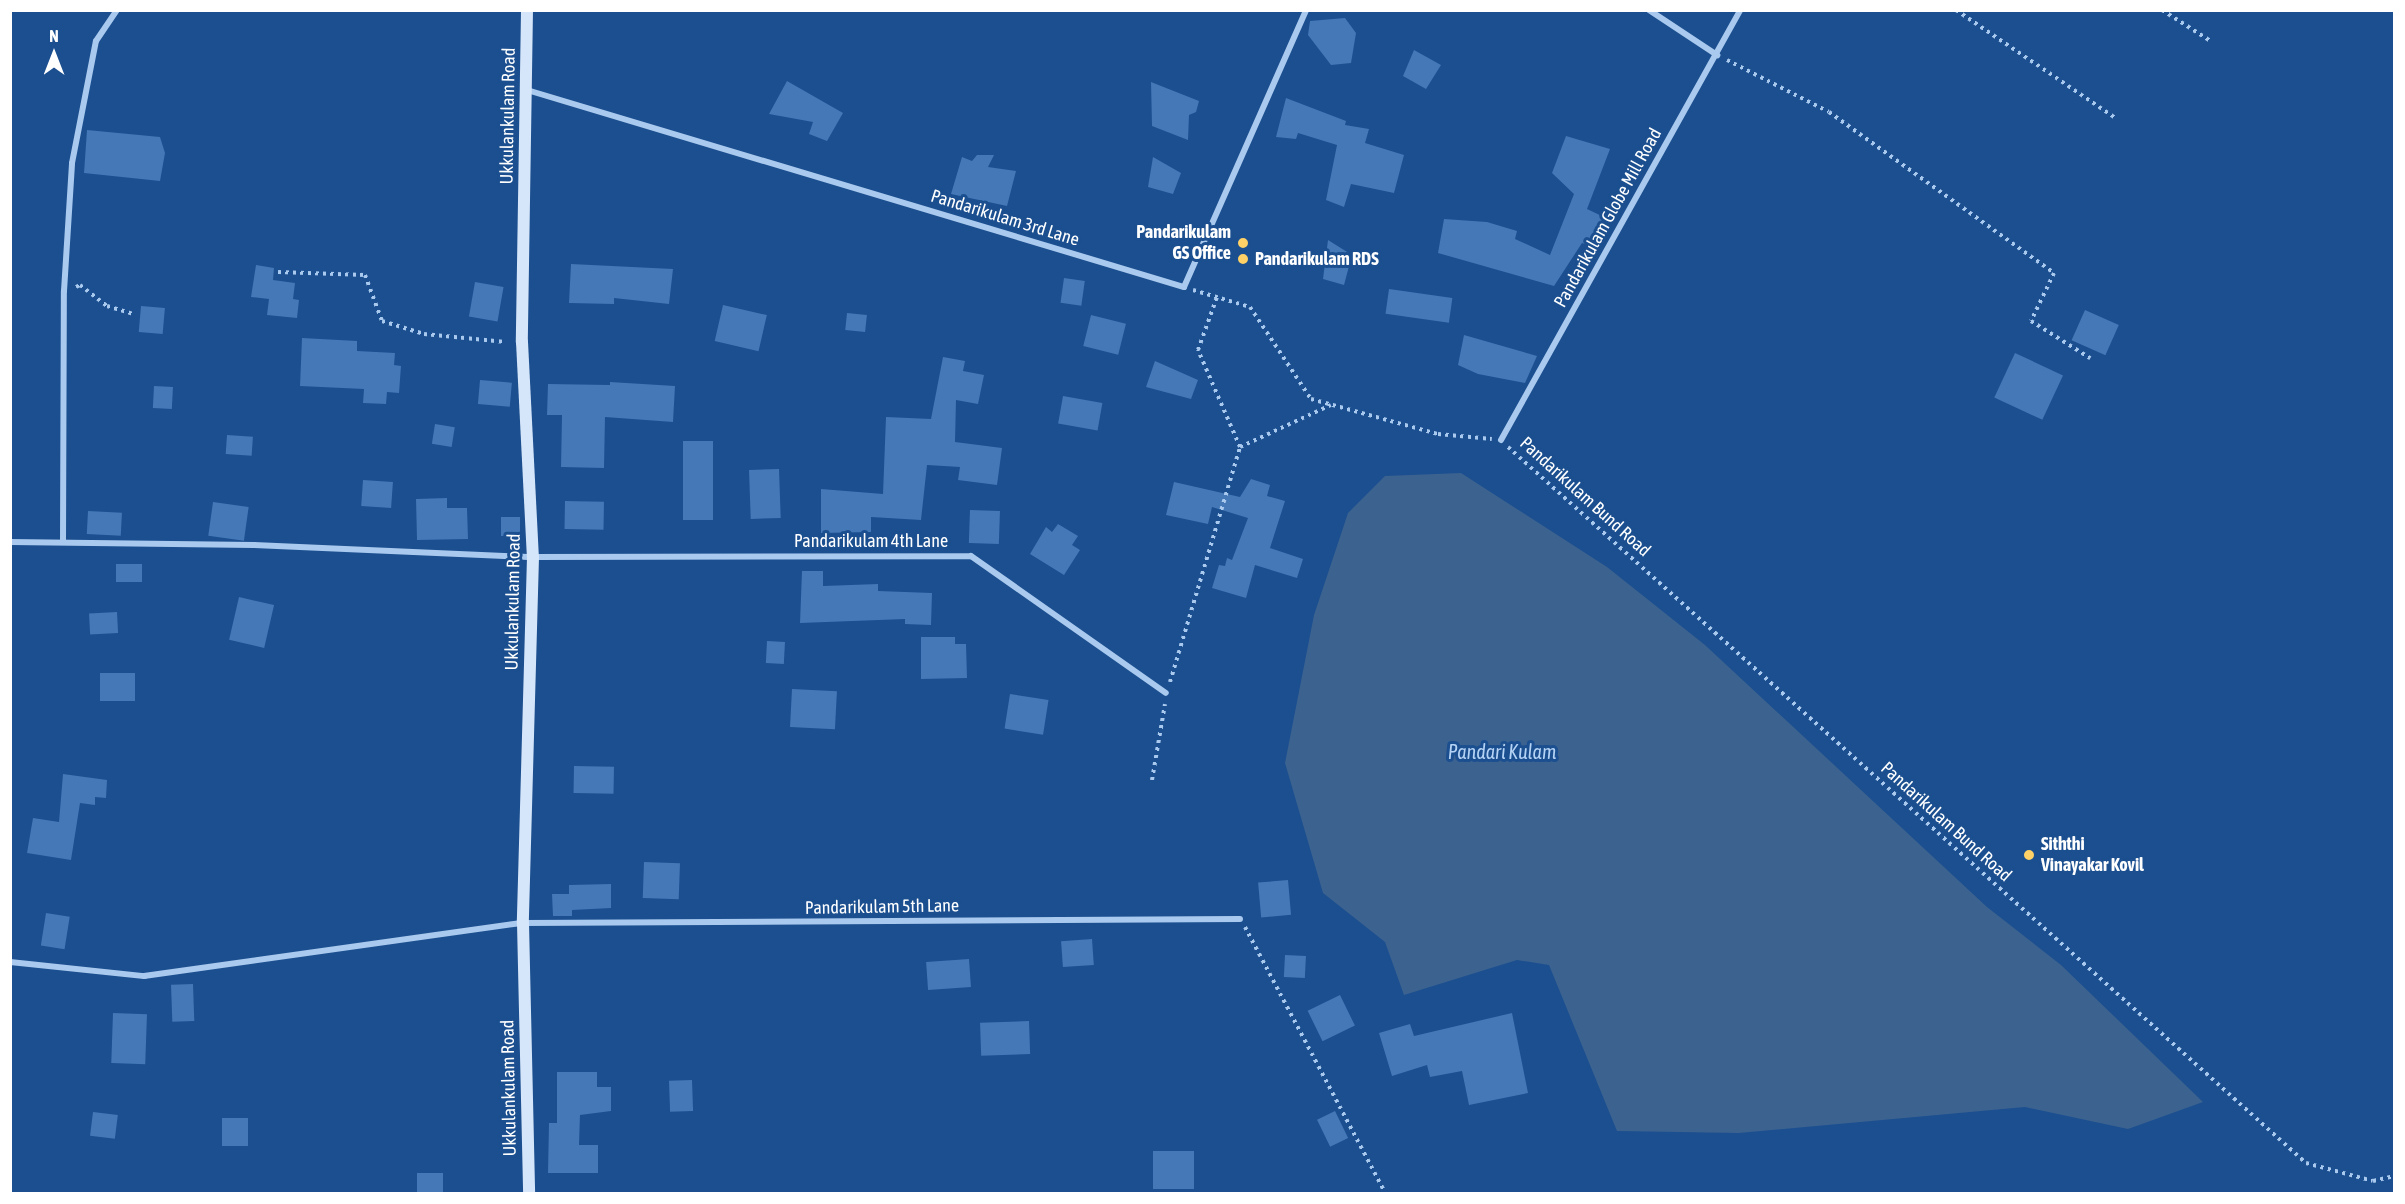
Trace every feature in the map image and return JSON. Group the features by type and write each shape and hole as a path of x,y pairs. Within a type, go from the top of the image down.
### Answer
{"street":[{"path":"63,542 64,291 72,163 96,41 117,10"},
{"name":"Ukkulankulam Road","path":"527,10 522,342 533,557 523,923 529,1194"},
{"path":"1184,287 1306,10"},
{"path":"1650,10 1717,55"},
{"name":"Pandarikulam Globe Mill Road","path":"1501,440 1740,10"},
{"name":"Pandarikulam 3rd Lane","path":"527,90 1184,287"},
{"name":"Pandarikulam 4th Lane","path":"10,542 254,545 533,557 971,556 1166,693"},
{"name":"Pandarikulam 5th Lane","path":"10,962 144,976 523,923 1240,919"}],"path":[{"path":"1956,10 2114,117"},
{"path":"2162,10 2212,42"},
{"path":"1717,55 1829,112 2054,273 2031,321 2090,358"},
{"path":"278,272 365,275 382,321 424,334 522,342"},
{"path":"64,291 80,285 100,302 134,314"},
{"path":"1184,287 1250,307 1311,399 1438,434 1501,440"},
{"path":"1152,780 1166,693 1240,447 1198,350 1217,297"},
{"path":"1240,447 1332,404"},
{"name":"Pandarikulam Bund Road","path":"1501,440 2306,1163 2373,1181 2394,1176"},
{"path":"1240,919 1386,1194"}],"water":[{"name":"Pandari Kulam","path":"1461,473 1607,567 1705,645 1987,907 2061,965 2203,1102 2128,1129 2025,1107 1739,1133 1617,1131 1549,965 1517,960 1404,995 1385,942 1323,893 1285,763 1314,615 1348,513 1385,476"}],"building":[{"path":"1345,18 1356,33 1351,63 1331,65 1308,35 1310,21"},
{"path":"1414,50 1441,65 1426,89 1403,76"},
{"path":"787,81 843,113 827,141 809,134 813,122 769,114"},
{"path":"1151,82 1199,101 1196,112 1189,115 1188,140 1152,126"},
{"path":"1286,98 1346,121 1345,125 1369,129 1365,143 1404,155 1394,193 1351,184 1344,207 1326,200 1337,145 1298,133 1296,139 1276,137"},
{"path":"87,130 160,137 165,153 160,181 84,173"},
{"path":"1566,136 1610,149 1587,209 1604,217 1593,247 1582,243 1554,286 1438,253 1444,219 1487,222 1517,231 1515,239 1550,255 1574,194 1552,173"},
{"path":"977,155 994,155 988,167 1016,171 1007,206 951,194 962,157 972,161"},
{"path":"1153,157 1181,173 1173,194 1148,187"},
{"path":"1328,240 1352,255 1344,285 1323,279"},
{"path":"571,264 673,269 669,304 614,298 614,304 569,303"},
{"path":"256,265 274,268 273,280 295,283 293,299 299,300 297,318 267,315 269,299 251,297"},
{"path":"1064,278 1085,281 1081,306 1061,303"},
{"path":"475,282 504,287 497,322 469,316"},
{"path":"1389,289 1452,298 1449,323 1386,314"},
{"path":"723,305 767,315 759,351 715,341"},
{"path":"141,306 165,308 163,334 139,332"},
{"path":"2085,310 2119,325 2105,355 2072,340"},
{"path":"847,313 867,315 865,332 845,330"},
{"path":"1091,315 1126,324 1118,355 1083,346"},
{"path":"1464,335 1537,356 1525,383 1478,374 1458,365"},
{"path":"302,338 357,341 357,351 395,353 394,365 401,366 399,393 387,392 386,404 363,403 364,389 300,386"},
{"path":"2015,353 2063,375 2042,420 1994,397"},
{"path":"943,357 965,361 963,371 984,375 978,404 956,400 955,442 1002,448 997,485 958,480 960,467 927,465 921,520 871,517 871,532 821,533 821,489 883,494 886,417 931,419"},
{"path":"1155,361 1198,380 1191,399 1146,387"},
{"path":"480,380 512,383 510,407 478,404"},
{"path":"610,382 675,386 673,422 605,417 604,468 561,467 562,415 547,415 548,384 610,385"},
{"path":"154,386 173,387 172,409 153,408"},
{"path":"1063,396 1102,403 1098,431 1058,424"},
{"path":"435,424 455,427 452,447 432,444"},
{"path":"227,435 253,437 252,456 226,454"},
{"path":"683,441 713,441 713,520 683,520"},
{"path":"779,469 781,518 751,519 749,470"},
{"path":"1251,479 1270,485 1267,496 1285,501 1270,548 1303,559 1297,578 1255,565 1246,598 1212,588 1219,565 1225,566 1227,558 1232,560 1248,518 1212,507 1208,524 1166,515 1174,482 1240,497"},
{"path":"363,480 393,482 391,508 361,506"},
{"path":"447,498 447,508 467,508 468,539 417,540 416,499"},
{"path":"565,501 604,502 604,530 565,529"},
{"path":"213,502 249,507 244,541 208,536"},
{"path":"970,510 1000,511 999,544 969,543"},
{"path":"88,511 122,513 121,536 87,534"},
{"path":"501,517 520,517 520,536 501,536"},
{"path":"1058,524 1078,536 1072,545 1080,550 1064,575 1030,554 1046,527 1052,532"},
{"path":"116,564 142,564 142,582 116,582"},
{"path":"802,571 823,571 823,586 878,584 878,591 932,593 931,625 905,624 905,619 800,623"},
{"path":"239,597 274,605 264,648 229,640"},
{"path":"117,612 118,633 90,634 89,613"},
{"path":"921,637 955,637 955,644 966,644 967,678 921,679"},
{"path":"767,641 785,642 784,664 766,663"},
{"path":"100,673 135,673 135,701 100,701"},
{"path":"792,689 837,691 835,729 790,727"},
{"path":"1010,694 1049,700 1043,735 1005,729"},
{"path":"574,766 614,767 614,794 574,793"},
{"path":"63,774 107,780 106,798 95,797 95,805 80,803 71,860 27,853 33,818 59,822"},
{"path":"644,862 680,863 679,899 643,898"},
{"path":"1288,880 1291,915 1261,917 1258,883"},
{"path":"611,884 611,908 572,910 572,916 553,916 552,894 569,894 569,885"},
{"path":"46,913 70,917 65,949 41,946"},
{"path":"1092,939 1094,965 1063,967 1061,941"},
{"path":"1285,955 1306,956 1305,978 1284,977"},
{"path":"969,959 971,987 928,990 926,962"},
{"path":"193,984 194,1021 172,1022 171,985"},
{"path":"1340,995 1355,1026 1323,1041 1308,1011"},
{"path":"113,1013 147,1014 145,1064 111,1063"},
{"path":"1512,1013 1528,1093 1469,1105 1462,1071 1430,1077 1427,1065 1392,1076 1379,1033 1410,1024 1414,1036"},
{"path":"1029,1021 1030,1054 981,1056 980,1023"},
{"path":"557,1072 597,1072 597,1087 611,1087 611,1111 580,1115 579,1145 598,1145 598,1173 548,1173 549,1123 557,1123"},
{"path":"692,1080 693,1111 670,1112 669,1081"},
{"path":"1335,1111 1348,1138 1330,1147 1317,1120"},
{"path":"93,1112 118,1115 115,1139 90,1136"},
{"path":"222,1118 248,1118 248,1146 222,1146"},
{"path":"1153,1151 1194,1151 1194,1189 1153,1189"},
{"path":"417,1173 443,1173 443,1194 417,1194"}],"place":[{"name":"Pandarikulam GS Office","path":"1243,243"},
{"name":"Pandarikulam RDS","path":"1243,259"},
{"name":"Siththi Vinayakar Kovil","path":"2029,855"}]}
